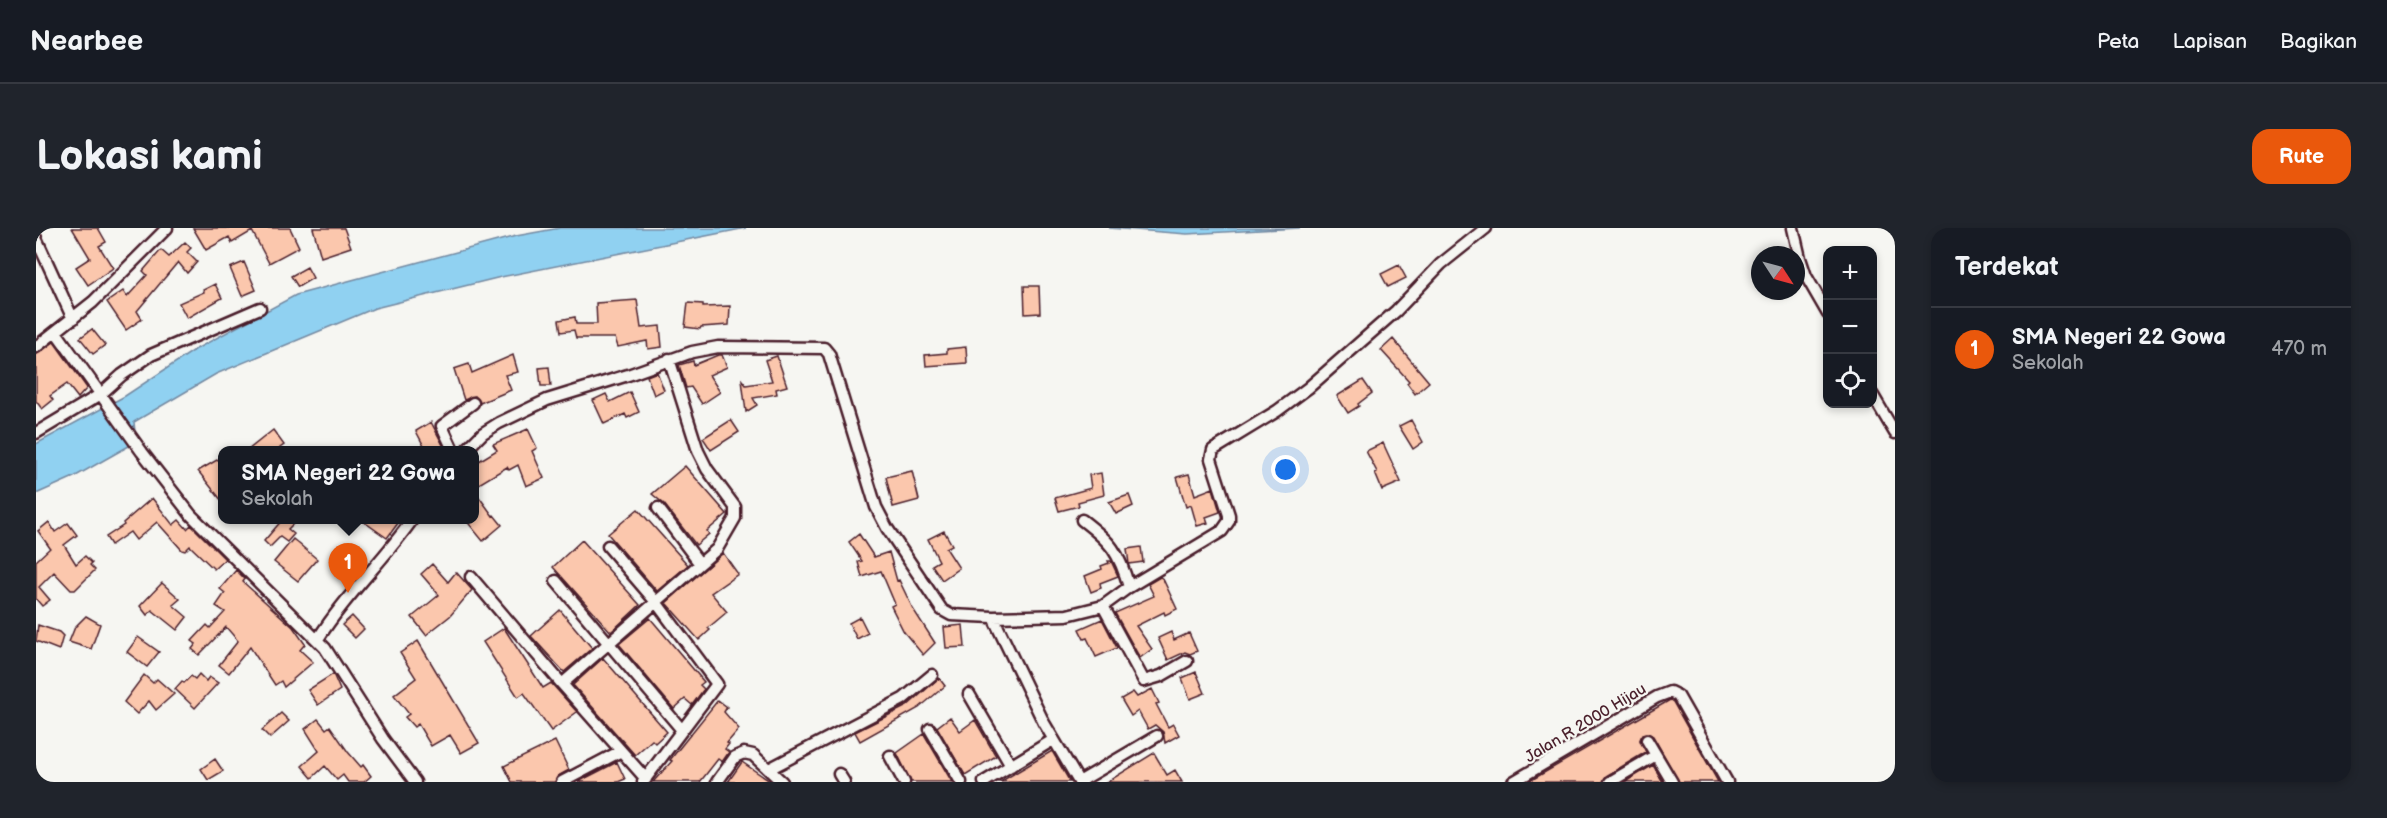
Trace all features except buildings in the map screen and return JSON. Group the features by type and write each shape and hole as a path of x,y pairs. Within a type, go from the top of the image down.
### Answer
{"street":[{"path":"36,347 93,302 167,228"},
{"path":"470,446 483,433 547,400 692,352 718,347 819,346 827,350 876,507 887,528 942,610 951,615 993,617 1067,615 1103,606 1129,587 1226,527 1229,515 1211,459 1216,446 1277,411 1308,388 1396,311 1448,257 1486,228"},
{"path":"1793,228 1806,276 1823,308"},
{"path":"36,238 73,319"},
{"path":"36,433 103,398 122,375 151,355 260,308"},
{"path":"56,332 142,452 191,515 318,639 332,657 383,739 415,782"},
{"path":"562,684 717,549 727,534 736,511 706,469 698,451 669,359"},
{"path":"1877,402 1895,433"},
{"path":"451,446 442,426 473,403"},
{"path":"658,508 700,564"},
{"path":"1082,520 1107,540 1119,555 1129,587"},
{"path":"318,639 337,612 389,552 409,524"},
{"path":"471,577 645,780 717,684 656,602 608,546"},
{"path":"556,581 682,729"},
{"path":"1103,606 1144,681 1161,676 1187,661"},
{"path":"993,617 1053,740 1079,782 1157,736"},
{"path":"769,769 903,699 932,675"},
{"name":"Jalan R 2000 Hijau","path":"1513,782 1666,692 1673,692 1678,696 1727,782"},
{"path":"969,694 1011,766"},
{"path":"930,729 961,782"},
{"path":"984,782 1053,740"},
{"path":"1647,740 1672,782"},
{"path":"562,782 621,751"},
{"path":"717,782 735,757 744,753 753,755 782,782"},
{"path":"1610,782 1656,755"},
{"path":"890,756 904,782"}],"water":[{"path":"560,228 746,228 501,277 375,308 216,374 134,422 136,442 74,477 36,494 36,444 125,396 196,349 296,295 516,236"},
{"path":"1109,228 1300,228 1187,234"}],"place":[{"name":"SMA Negeri 22 Gowa","path":"348,593"}]}
